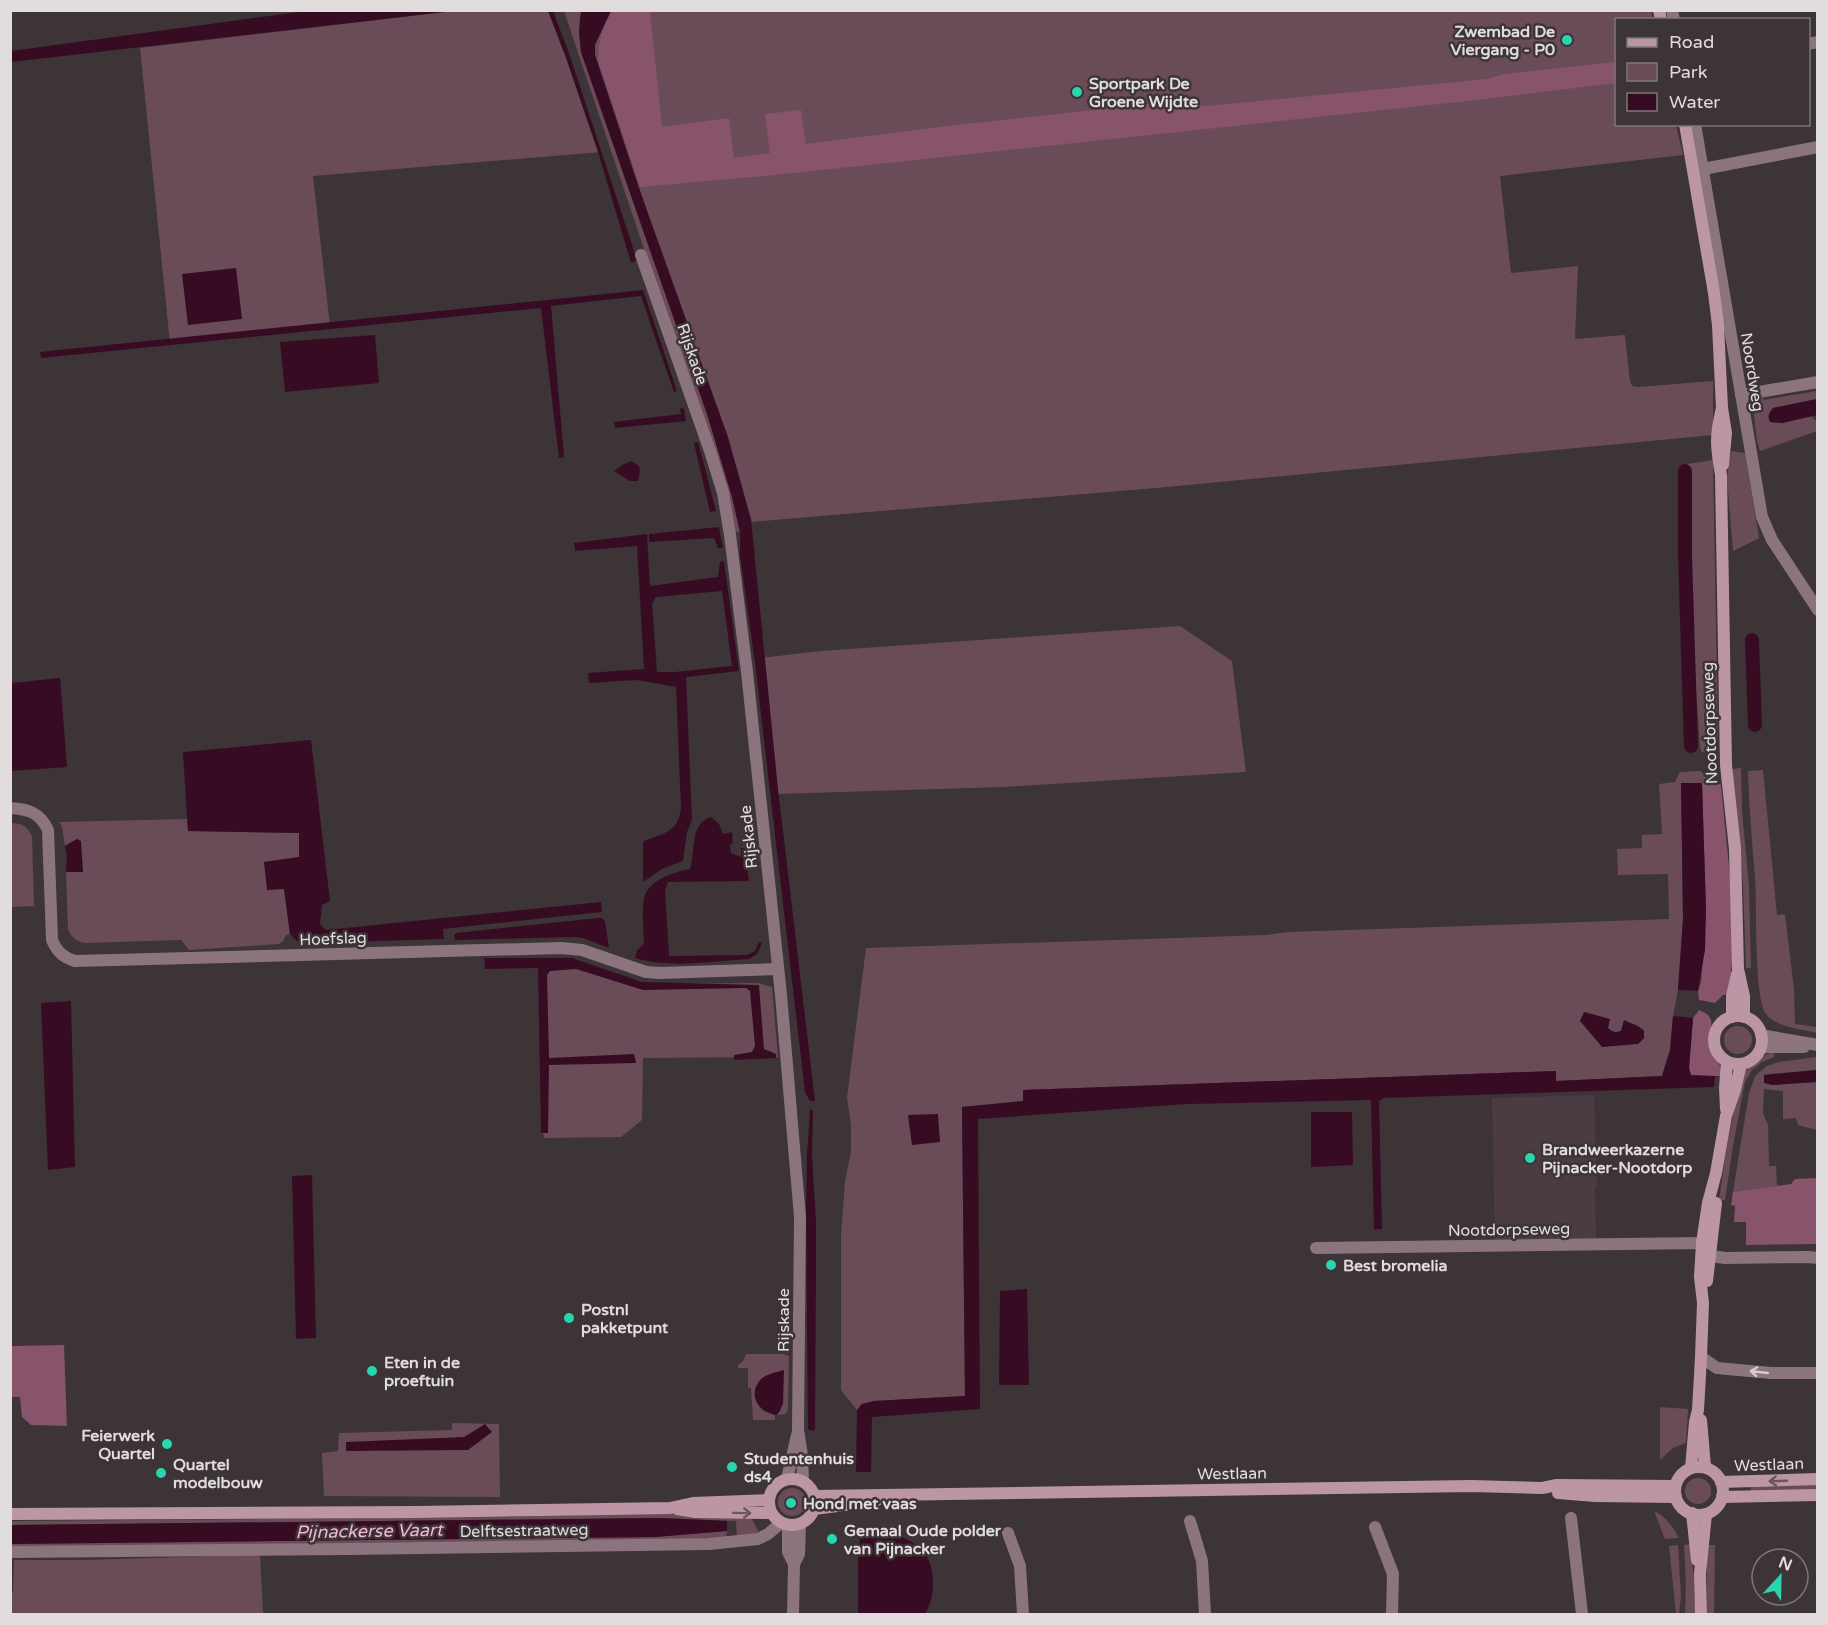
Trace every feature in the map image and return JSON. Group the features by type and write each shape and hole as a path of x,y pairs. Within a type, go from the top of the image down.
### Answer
{"main road":[{"name":"Noordweg","path":"1685,126 1714,293 1720,344 1722,408"},
{"name":"Nootdorpseweg","path":"1722,408 1726,440 1721,475 1725,765 1735,849 1738,969 1744,996 1738,1017"},
{"path":"1738,1017 1757,1025 1761,1041 1755,1057 1741,1064 1727,1062 1717,1053 1714,1037 1721,1023 1738,1017"},
{"path":"1726,1116 1727,1062"},
{"path":"1703,1303 1700,1277 1708,1203 1726,1116 1741,1064"},
{"path":"1691,1468 1698,1410 1703,1303 1711,1256 1716,1203 1716,1173"},
{"path":"1698,1410 1705,1467"},
{"path":"1705,1467 1715,1473 1721,1482 1722,1497 1716,1508 1706,1514 1692,1514 1683,1509 1675,1491 1681,1474 1691,1468 1705,1467"},
{"path":"787,1479 802,1481 810,1487 815,1496 814,1509 810,1517 790,1524 771,1513 769,1500 773,1488 779,1483 787,1479"},
{"name":"Westlaan","path":"1721,1482 1818,1479"},
{"name":"Westlaan","path":"815,1496 1471,1486 1542,1488 1557,1485 1675,1491"},
{"name":"Westlaan","path":"814,1509 922,1494"},
{"name":"Westlaan","path":"1722,1497 1818,1495"},
{"name":"Delftsestraatweg","path":"670,1508 693,1503 769,1500"},
{"name":"Delftsestraatweg","path":"10,1514 670,1508 696,1512 771,1513"},
{"path":"1692,1514 1700,1574"},
{"path":"1701,1614 1700,1574 1706,1514"}],"street":[{"name":"Noordweg","path":"1695,126 1761,517 1772,540 1818,610"},
{"path":"1703,169 1818,147"},
{"name":"Rijskade","path":"641,255 723,493 730,535 747,672 778,969 800,1217 798,1430 802,1455 802,1481"},
{"path":"1741,395 1818,382"},
{"name":"Hoefslag","path":"10,808 34,813 44,821 48,830 52,940 56,950 64,958 75,961 561,948 582,950 646,972 778,969"},
{"path":"1761,1041 1818,1046"},
{"path":"1702,1243 1711,1256 1725,1258 1818,1258"},
{"name":"Nootdorpseweg","path":"1316,1248 1702,1243"},
{"path":"1701,1358 1717,1368 1771,1373 1818,1373"},
{"name":"Rijskade","path":"787,1479 798,1430"},
{"path":"1571,1518 1582,1614"},
{"path":"1190,1521 1202,1561 1205,1614"},
{"path":"790,1524 788,1552 794,1564 793,1614"},
{"name":"Delftsestraatweg","path":"10,1552 709,1544 758,1539 790,1524"},
{"path":"1375,1527 1393,1574 1392,1614"},
{"path":"1008,1533 1020,1566 1023,1614"}],"shaded area":[{"path":"611,11 650,11 662,127 729,118 734,158 770,153 765,114 801,110 806,144 1186,100 1186,108 1487,79 1504,74 1615,62 1615,83 765,176 640,187 599,64 599,43"},
{"path":"1713,780 1721,785 1731,887 1733,949 1729,994 1723,995 1715,1003 1699,1000 1698,991 1701,982 1706,910 1702,783"},
{"path":"1699,1010 1710,1018 1709,1044 1721,1067 1722,1076 1691,1076 1689,1068 1693,1018"},
{"path":"1594,1095 1596,1242 1495,1243 1492,1098"},
{"path":"1817,1178 1817,1244 1746,1245 1746,1222 1734,1222 1735,1206 1731,1205 1733,1192 1791,1184 1795,1179"},
{"path":"64,1345 67,1426 31,1425 22,1417 20,1397 11,1397 11,1346"}],"green space":[{"path":"454,11 551,11 601,152 313,176 330,326 170,343 140,48"},
{"path":"564,11 1651,11 1653,18 1615,18 1615,126 1676,126 1683,155 1500,176 1511,273 1578,266 1575,339 1625,335 1632,386 1713,381 1713,435 1167,487 750,522 595,55 595,45 580,15 581,52 707,414 740,532 732,531 714,457"},
{"path":"1817,391 1817,399 1773,408 1770,422 1783,423 1811,416 1817,422 1817,431 1760,451 1752,399 1762,397 1764,400"},
{"path":"1731,451 1745,453 1759,538 1733,551 1727,478"},
{"path":"1713,460 1718,742 1702,753 1689,587 1687,464"},
{"path":"1180,626 1232,661 1246,772 1003,787 777,794 760,658 821,651"},
{"path":"1741,768 1742,811 1749,887 1751,968 1746,968 1743,883 1732,769"},
{"path":"1763,770 1777,915 1785,914 1794,989 1795,1024 1817,1027 1817,1033 1776,1022 1766,1014 1762,1005 1758,971 1748,771"},
{"path":"1700,771 1713,780 1702,783 1681,783 1683,919 1678,990 1670,1050 1662,1076 1556,1081 1555,1071 1023,1090 1023,1101 962,1107 965,1396 874,1401 862,1404 857,1410 841,1390 841,1235 845,1182 851,1151 851,1125 847,1098 866,948 1669,919 1668,874 1618,875 1617,849 1642,848 1642,835 1662,834 1659,784 1675,782 1680,772","holes":["1584,1012 1609,1019 1608,1028 1612,1031 1621,1031 1624,1021 1644,1030 1644,1038 1602,1047"]},
{"path":"187,819 188,831 299,833 299,857 264,862 284,889 290,934 286,935 279,944 189,950 181,940 85,943 73,937 68,929 66,872 83,871 77,839 65,846 59,822"},
{"path":"11,823 24,826 32,836 34,906 11,907"},
{"path":"576,961 643,984 758,983 772,987 778,1057 643,1058 642,1120 621,1137 544,1138 542,1123 542,965"},
{"path":"1738,1026 1748,1030 1752,1040 1748,1050 1738,1054 1728,1050 1724,1040 1728,1030"},
{"path":"1774,1052 1774,1057 1762,1062 1752,1070 1745,1082 1725,1200 1719,1200 1727,1145 1741,1077 1748,1067"},
{"path":"1817,1057 1817,1070 1769,1074 1772,1085 1817,1082 1817,1130 1798,1125 1796,1118 1783,1119 1783,1091 1764,1089 1763,1113 1768,1125 1769,1166 1776,1166 1777,1186 1733,1192 1749,1093 1755,1076 1767,1066 1779,1062"},
{"path":"746,1354 789,1356 786,1414 777,1415 781,1410 779,1372 773,1373 756,1402 762,1410 775,1415 775,1420 753,1420 751,1388 748,1388 748,1368 738,1368"},
{"path":"1660,1407 1688,1409 1686,1443 1673,1448 1660,1460"},
{"path":"452,1423 499,1424 500,1497 324,1496 322,1453 338,1451 339,1433 452,1430"},
{"path":"1698,1478 1707,1482 1711,1491 1707,1500 1698,1504 1689,1500 1685,1491 1689,1482"},
{"path":"1817,1484 1817,1490 1751,1492 1751,1486"},
{"path":"792,1488 802,1492 806,1502 802,1512 792,1516 782,1512 778,1502 782,1492"},
{"path":"1654,1511 1669,1522 1678,1538 1665,1539"},
{"path":"666,1513 721,1518 751,1517 758,1531 756,1535 737,1538 736,1521 660,1518 11,1525 10,1521 502,1517"},
{"path":"727,1531 726,1538 11,1548 10,1544 655,1537"},
{"path":"1690,1544 1695,1614 1685,1614 1684,1545"},
{"path":"1678,1545 1681,1596 1679,1614 1676,1614 1669,1546"},
{"path":"1707,1545 1715,1545 1714,1614 1707,1614"},
{"path":"260,1555 263,1614 11,1614 14,1560"}],"water":[{"path":"306,11 453,11 11,62 11,51"},
{"path":"548,11 553,11 570,56 637,260 631,263 599,155"},
{"path":"581,11 611,11 595,45 595,55 639,188 728,437 751,519 778,789 815,1101 810,1101 805,1092 755,663 740,555 740,532 707,414 581,52 579,32"},
{"path":"236,268 242,319 188,325 182,274"},
{"path":"643,290 677,391 674,392 641,296 551,306 564,457 559,458 541,308 41,358 40,352"},
{"path":"375,335 379,383 285,392 280,342"},
{"path":"1817,399 1817,415 1782,423 1770,422 1769,415 1773,408"},
{"path":"682,408 686,421 615,428 614,422 681,414 680,409"},
{"path":"698,442 716,511 710,512 694,443"},
{"path":"631,461 639,466 638,481 630,481 614,471"},
{"path":"719,527 723,548 718,548 714,538 649,542 649,534"},
{"path":"647,534 650,586 718,577 720,562 724,561 739,671 686,677 692,820 687,832 683,861 662,869 643,882 644,841 674,827 681,808 676,687 637,680 589,683 588,673 644,669 637,546 575,551 574,543","holes":["722,591 732,666 657,672 652,604 656,597"]},
{"path":"60,678 67,767 11,771 11,683"},
{"path":"311,740 330,901 322,905 320,924 326,930 601,902 602,912 443,929 444,939 310,943 297,941 290,934 284,889 267,890 264,862 299,857 299,833 188,831 183,752"},
{"path":"1681,783 1702,783 1706,910 1705,950 1698,991 1678,990 1683,919"},
{"path":"711,817 719,824 723,834 732,832 731,853 741,857 741,848 745,848 749,881 668,882 665,891 669,956 747,955 755,951 759,942 762,943 757,954 749,959 677,964 635,958 637,950 644,944 643,912 648,889 671,874 690,869 696,832 704,821"},
{"path":"77,839 81,841 83,872 66,872 65,846"},
{"path":"602,918 605,921 609,948 574,937 455,940 454,935 456,933"},
{"path":"484,958 572,958 642,982 759,985 764,1049 776,1054 776,1058 734,1060 734,1055 752,1052 755,1046 750,991 746,988 643,990 576,969 550,971 547,975 549,1058 634,1054 636,1063 549,1065 548,1133 541,1133 538,968 485,969"},
{"path":"71,1001 75,1167 48,1170 41,1003"},
{"path":"1584,1012 1610,1019 1608,1028 1614,1032 1621,1031 1624,1020 1644,1031 1644,1038 1638,1044 1602,1047 1580,1021"},
{"path":"1673,1016 1693,1018 1689,1068 1691,1075 1715,1076 1714,1087 1384,1098 1379,1101 1382,1229 1374,1229 1371,1101 1369,1100 1187,1104 978,1119 980,1409 872,1417 871,1472 856,1472 857,1410 862,1404 874,1401 965,1396 962,1107 1023,1101 1023,1090 1556,1071 1556,1081 1662,1076 1670,1050"},
{"path":"1817,1070 1817,1082 1772,1085 1764,1083 1764,1075"},
{"path":"810,1110 813,1110 812,1156 816,1221 815,1430 812,1431 808,1429 806,1214"},
{"path":"1311,1112 1352,1112 1353,1165 1311,1167"},
{"path":"938,1114 940,1142 912,1145 908,1115"},
{"path":"312,1175 316,1338 296,1339 292,1176"},
{"path":"1027,1289 1029,1385 999,1385 1000,1291"},
{"path":"784,1370 783,1404 777,1415 771,1414 758,1404 755,1389 763,1378"},
{"path":"485,1424 492,1432 468,1450 346,1451 346,1442 464,1437"},
{"name":"Pijnackerse Vaart","path":"660,1518 727,1521 727,1531 655,1537 10,1544 11,1525"},
{"path":"877,1531 904,1538 926,1555 933,1577 933,1585 931,1600 925,1614 858,1614 860,1539 866,1533"}],"waterway":[{"path":"1685,471 1685,556 1691,746"},
{"path":"1752,640 1755,725"}],"place":[{"name":"Zwembad De Viergang - P0","path":"1567,40"},
{"name":"Sportpark De Groene Wijdte","path":"1077,92"},
{"name":"Brandweerkazerne Pijnacker-Nootdorp","path":"1530,1158"},
{"name":"Best bromelia","path":"1331,1265"},
{"name":"Postnl pakketpunt","path":"569,1318"},
{"name":"Eten in de proeftuin","path":"372,1371"},
{"name":"Feierwerk Quartel","path":"167,1444"},
{"name":"Studentenhuis ds4","path":"732,1467"},
{"name":"Quartel modelbouw","path":"161,1473"},
{"name":"Hond met vaas","path":"791,1503"},
{"name":"Gemaal Oude polder van Pijnacker","path":"832,1539"}]}
